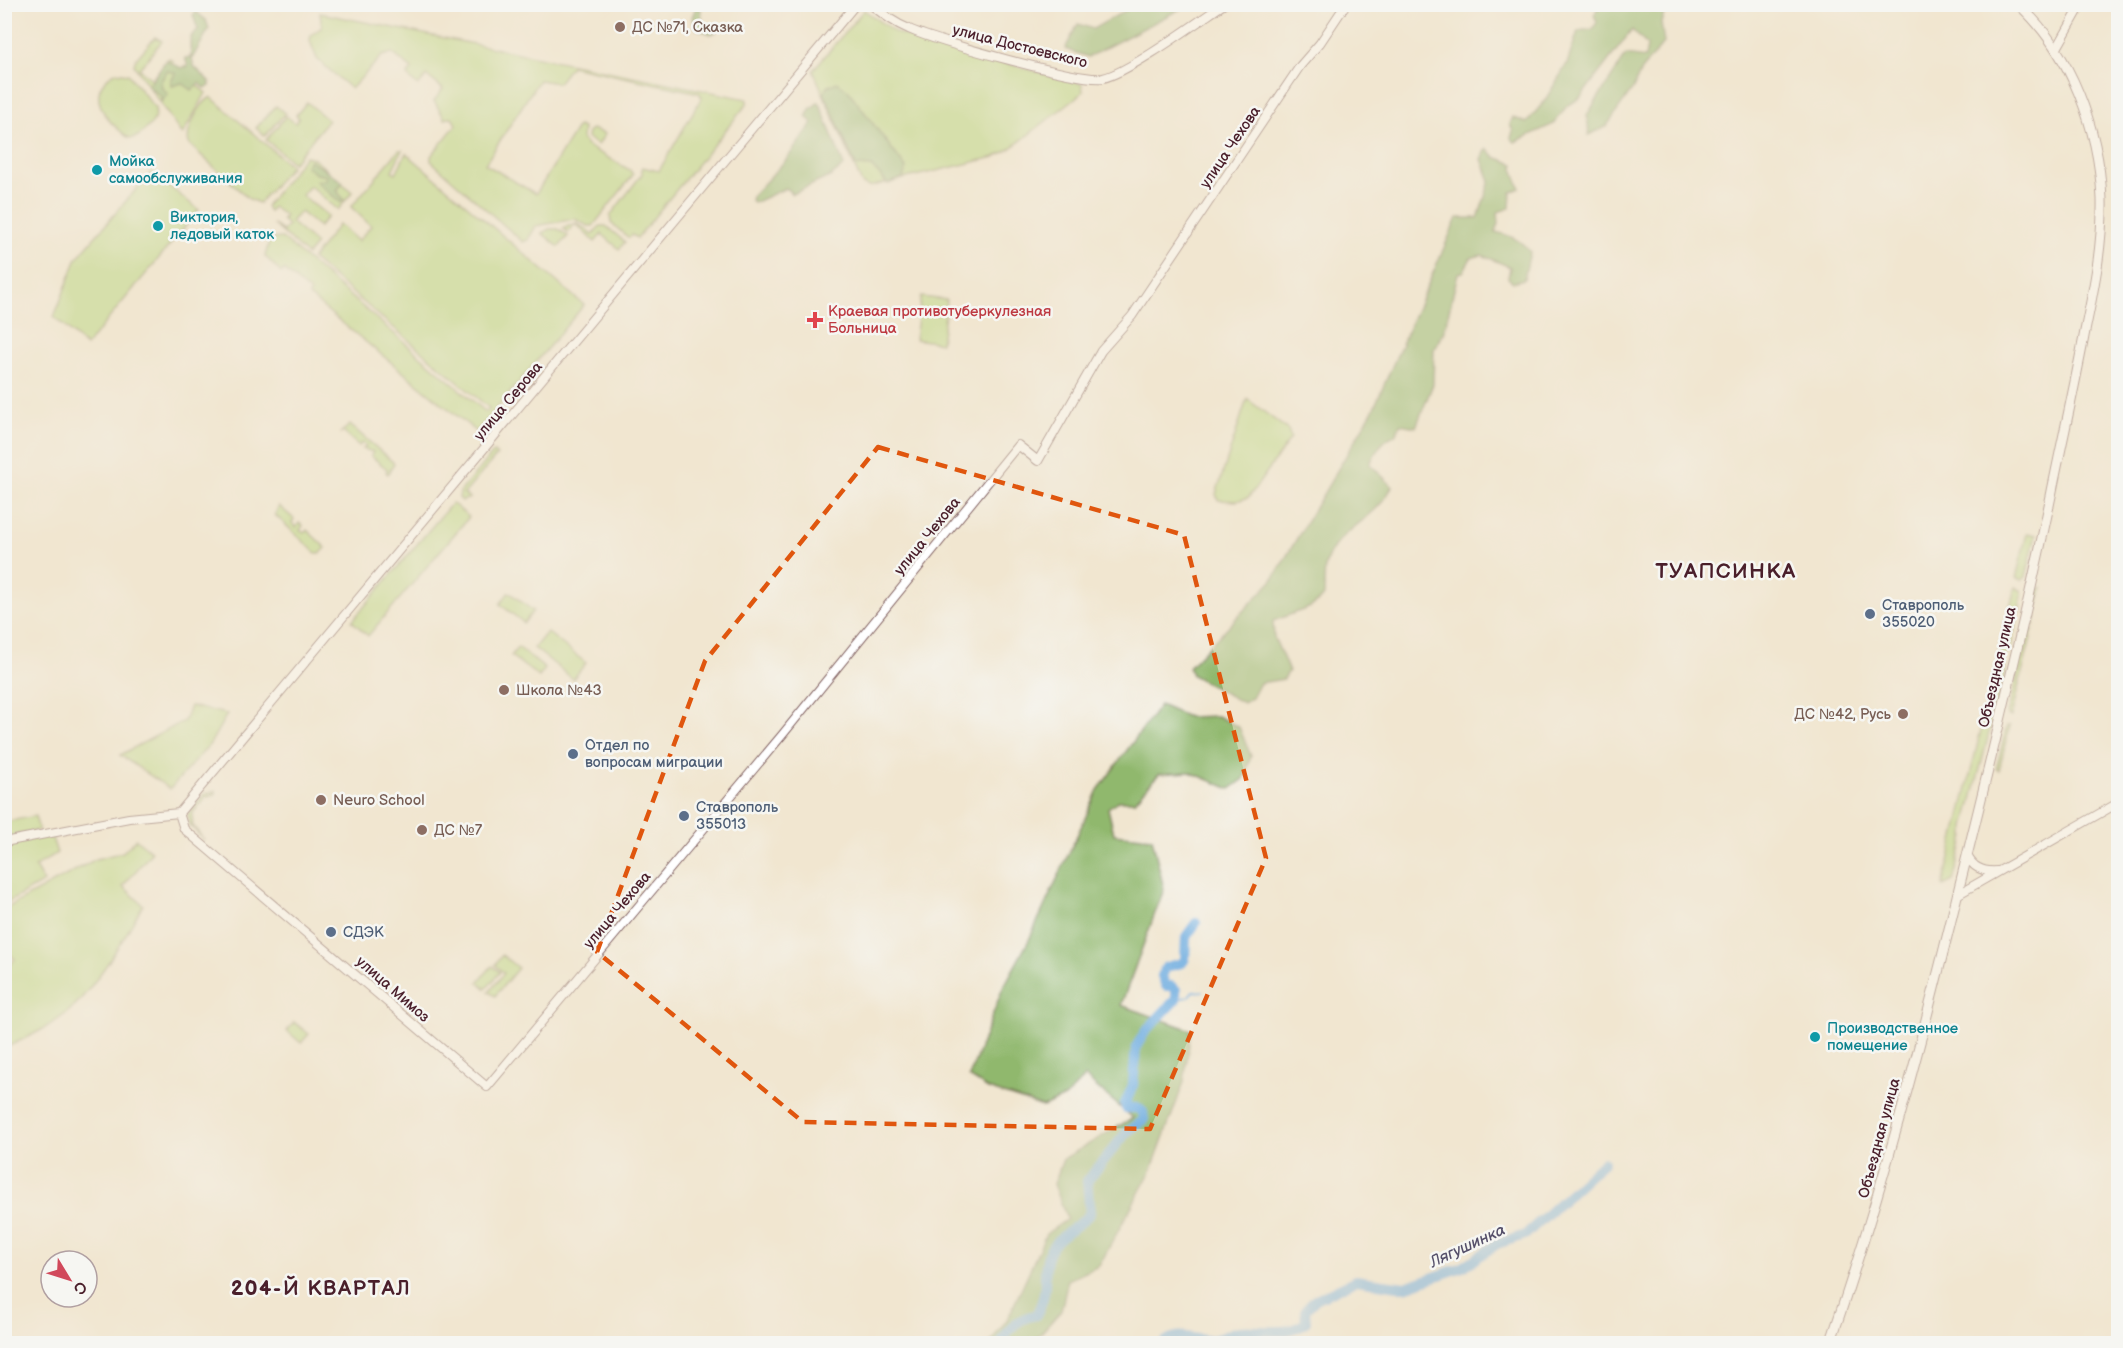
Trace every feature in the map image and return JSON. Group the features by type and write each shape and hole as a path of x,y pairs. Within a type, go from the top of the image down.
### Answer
{"main road":[{"name":"улица Достоевского","path":"870,4 897,24 944,42 1069,74 1102,78 1133,63 1224,4"},
{"name":"Объездная улица","path":"1830,1344 1876,1204 1968,857 2044,532 2079,367 2100,246 2101,183 2095,146 2082,102 2049,36 2018,4"},
{"path":"2056,50 2082,4"},
{"path":"1958,895 2118,803"},
{"path":"1968,857 1978,868 1988,872 1998,871"}],"street":[{"name":"улица Серова","path":"179,813 856,4"},
{"name":"улица Чехова","path":"487,1087 790,726 1018,445 1038,461 1101,351 1132,316 1300,66 1320,43 1346,4"},
{"path":"4,842 129,818 179,813"},
{"name":"улица Мимоз","path":"179,813 184,829 487,1087"}],"highlighted area":[{"path":"878,447 1184,535 1266,858 1150,1129 803,1122 597,952 705,661"}],"green space":[{"path":"1600,4 1667,5 1661,23 1664,43 1641,70 1633,89 1606,127 1589,135 1587,115 1626,55 1645,58 1647,45 1632,30 1580,98 1566,107 1554,124 1515,142 1511,138 1513,131 1510,124 1513,117 1526,123 1544,102 1567,64 1578,31 1593,29 1597,22 1594,15"},
{"path":"697,5 700,5 703,25 716,32 711,34 697,29 692,17"},
{"path":"1135,5 1188,5 1088,57 1065,49 1078,24 1093,29"},
{"path":"864,10 896,33 1082,84 1083,92 1010,149 995,157 869,187 862,184 813,70"},
{"path":"196,12 206,20 209,29 192,59 194,66 210,82 210,86 205,88 199,83 192,90 182,83 172,86 171,80 176,73 167,71 161,81 162,88 168,94 161,102 161,96 148,86 166,60 181,68 188,66 185,58 191,57 191,39 198,30 193,15"},
{"path":"320,13 747,99 747,104 637,238 632,235 629,238 611,223 610,216 642,174 642,167 659,171 702,97 699,93 571,66 558,83 539,80 485,164 536,194 578,126 583,128 582,139 587,146 630,170 633,175 593,226 588,226 575,219 536,226 528,240 523,242 431,161 431,156 456,125 452,117 445,119 434,101 443,89 427,76 418,86 407,76 412,69 392,53 382,56 351,89 317,59 310,41 311,35 322,27"},
{"path":"155,37 162,41 139,69 152,79 169,58 173,61 171,64 206,93 182,135 134,65 135,60"},
{"path":"116,72 128,74 155,108 155,117 152,122 135,138 127,137 112,123 99,101 101,86"},
{"path":"837,82 848,90 906,168 903,178 888,184 872,167 856,166 824,93 828,86"},
{"path":"211,97 291,166 259,203 249,199 189,144 189,132 194,118 206,100"},
{"path":"307,102 328,120 293,163 266,140 286,116 295,123 299,118 296,115"},
{"path":"819,102 844,166 831,176 792,194 786,188 754,203 751,201 752,196 786,160 813,123 806,117 810,109"},
{"path":"276,106 285,113 265,136 256,128"},
{"path":"592,129 605,134 598,145 587,138 588,132"},
{"path":"1487,148 1495,157 1514,164 1513,168 1520,188 1511,192 1510,208 1498,212 1499,224 1495,232 1515,239 1530,252 1524,279 1513,282 1508,278 1510,267 1482,255 1471,258 1463,272 1458,273 1444,332 1434,349 1433,384 1416,427 1400,424 1395,435 1380,446 1370,464 1392,486 1386,498 1331,551 1325,567 1324,596 1311,607 1273,621 1274,637 1289,671 1284,679 1260,683 1252,698 1243,703 1192,675 1189,667 1272,581 1373,410 1457,218 1478,218 1490,181 1482,159"},
{"path":"399,150 402,150 392,171 396,173 406,153 584,305 477,432 309,296 310,292 284,270 281,273 265,256 270,239 282,238 486,412 489,408 312,259 339,224 358,241 371,226 351,207"},
{"path":"305,156 313,158 352,192 338,210 310,186 302,195 328,216 319,227 300,212 291,222 316,244 307,255 273,224 283,231 288,225 282,220 285,216 273,207 269,212 266,206"},
{"path":"310,160 343,182 337,191 344,200 340,202 316,181 325,180 327,176 316,174 306,166"},
{"path":"151,172 199,210 86,346 54,317 77,258"},
{"path":"576,223 593,234 600,226 606,226 625,242 619,249 602,234 595,242 575,224 568,232 563,228"},
{"path":"549,229 558,229 568,236 559,247 542,233"},
{"path":"921,297 947,300 941,343 915,339"},
{"path":"1247,399 1288,430 1291,438 1249,497 1237,501 1218,500 1216,494"},
{"path":"350,425 394,463 388,474 387,469 371,456 373,452 363,449 366,446 362,443 359,446 343,432 340,433"},
{"path":"494,452 497,455 464,494 470,498 462,501 459,498 460,492"},
{"path":"452,503 469,517 368,636 352,621"},
{"path":"279,506 294,519 292,523 296,527 299,523 303,526 300,530 304,533 307,530 326,548 321,553 316,553 275,515"},
{"path":"2027,533 2036,535 2026,577 2022,580 2016,578"},
{"path":"2015,587 2022,591 2022,596 2010,652 2002,656 1998,654"},
{"path":"2042,588 2034,625 2029,622 2037,589"},
{"path":"509,592 533,611 524,623 500,604"},
{"path":"2033,629 2011,717 2007,715 2028,630"},
{"path":"547,632 586,663 573,679 534,648"},
{"path":"518,647 545,669 539,677 511,656"},
{"path":"1997,664 2004,667 2005,671 1965,827 1965,836 1953,881 1943,886"},
{"path":"1160,705 1188,717 1217,716 1239,727 1251,756 1244,779 1230,789 1190,772 1159,774 1135,801 1118,801 1108,808 1114,834 1152,838 1164,889 1121,1005 1191,1030 1184,1082 1152,1169 1099,1266 1068,1280 1061,1311 1032,1343 990,1343 1008,1318 1046,1234 1067,1219 1054,1184 1063,1159 1133,1118 1085,1077 1065,1097 1043,1107 988,1089 969,1077 1002,990 1029,940 1098,790"},
{"path":"190,706 227,714 210,744 170,789 120,755 184,721"},
{"path":"2007,726 2010,726 1999,770 1996,769"},
{"path":"216,791 216,794 206,797 192,814 193,826 204,840 190,825 187,815 205,794"},
{"path":"35,816 39,830 5,838 5,822"},
{"path":"51,835 57,853 35,867 44,882 5,904 5,845"},
{"path":"136,839 152,852 123,886 143,905 119,946 99,976 69,1011 46,1027 5,1048 5,970 15,959 5,950 5,909 96,859 123,852"},
{"path":"502,955 518,968 495,996 489,992 504,973 495,965"},
{"path":"492,966 500,972 486,989 478,982"},
{"path":"294,1022 309,1034 301,1043 287,1031"}],"waterway":[{"path":"1001,1344 1015,1325 1036,1315 1045,1290 1046,1264 1051,1249 1061,1237 1090,1213 1087,1181 1127,1132 1144,1120 1143,1112 1138,1108 1126,1108 1125,1104 1133,1085 1136,1047 1145,1032 1176,999 1176,990 1171,986 1166,986 1162,976 1166,967 1182,963 1185,959 1186,937 1196,923"},
{"path":"1176,999 1188,997 1193,991 1203,992"},
{"name":"Лягушинка","path":"1162,1344 1181,1336 1211,1340 1238,1331 1290,1330 1306,1322 1305,1310 1316,1299 1356,1280 1405,1287 1463,1267 1497,1244 1525,1235 1604,1162"}],"place":[{"name":"ДС №71, Сказка","path":"620,27"},
{"name":"Мойка самообслуживания","path":"97,170"},
{"name":"Виктория, ледовый каток","path":"158,226"},
{"name":"Краевая противотуберкулезная Больница","path":"815,320"},
{"name":"Ставрополь 355020","path":"1870,614"},
{"name":"Школа №43","path":"504,690"},
{"name":"ДС №42, Русь","path":"1903,714"},
{"name":"Отдел по вопросам миграции","path":"573,754"},
{"name":"Neuro School","path":"321,800"},
{"name":"Ставрополь 355013","path":"684,816"},
{"name":"ДС №7","path":"422,830"},
{"name":"СДЭК","path":"331,932"},
{"name":"Производственное помещение","path":"1815,1037"}],"district":[{"name":"ТУАПСИНКА","path":"1726,571"},
{"name":"204-Й КВАРТАЛ","path":"321,1288"}]}
